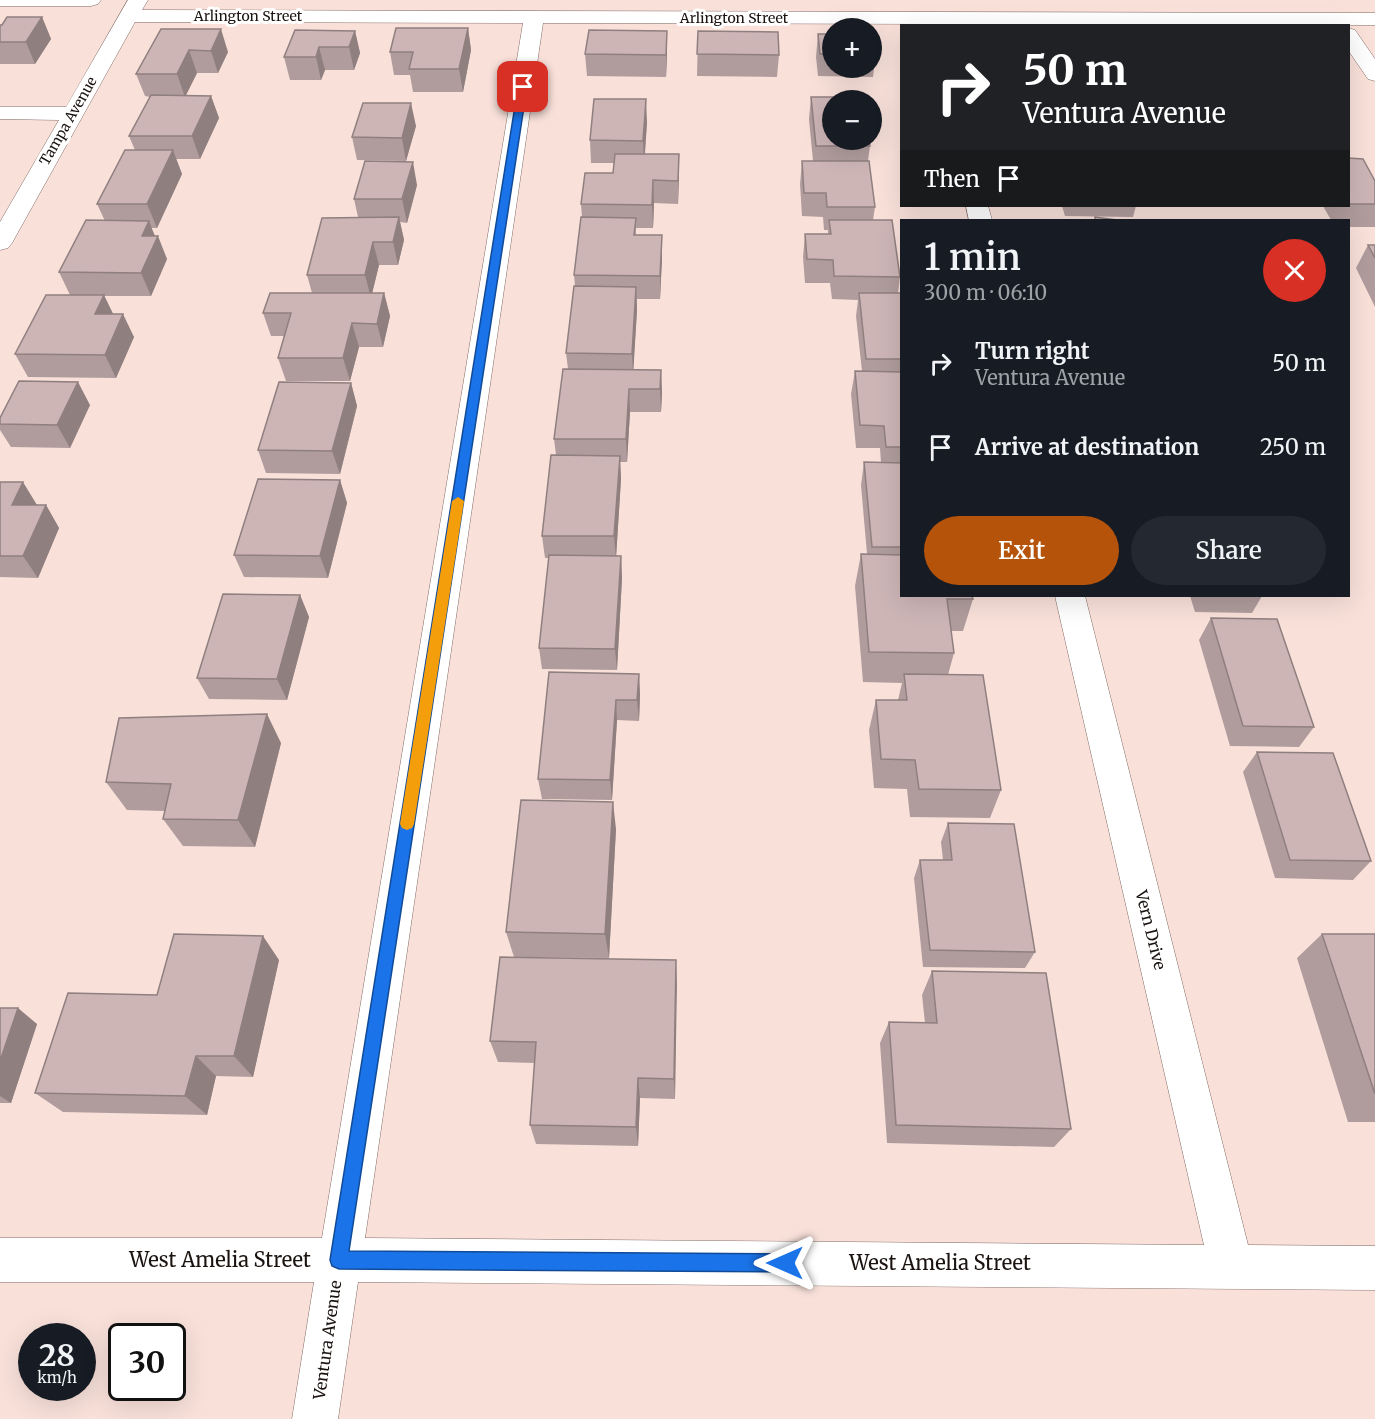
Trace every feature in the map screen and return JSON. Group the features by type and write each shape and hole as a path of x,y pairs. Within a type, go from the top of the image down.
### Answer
{"street":[{"path":"0,0 91,0"},
{"path":"1327,0 1343,24"},
{"name":"Arlington Street","path":"134,8 534,17 931,15 1269,24"},
{"name":"Tampa Avenue","path":"0,243 134,8"},
{"name":"Ventura Avenue","path":"315,1419 534,17"},
{"name":"Arlington Street","path":"1350,25 1375,20"},
{"path":"1350,35 1375,75"},
{"path":"0,113 72,114"},
{"name":"Vern Drive","path":"1070,597 1231,1265"},
{"name":"West Amelia Street","path":"0,1260 1231,1265 1375,1268"}],"building":[{"path":"7,17 42,17 26,42 0,42 0,25"},
{"path":"396,28 468,28 459,69 409,69 413,52 390,52"},
{"path":"161,29 221,29 211,51 189,50 177,74 136,74"},
{"path":"295,30 355,31 349,47 319,47 316,57 284,57"},
{"path":"589,30 667,31 666,55 585,54"},
{"path":"698,31 778,32 779,55 697,54"},
{"path":"818,34 822,34 822,54 820,54"},
{"path":"151,95 211,96 192,136 129,136"},
{"path":"811,97 822,97 822,146 816,146"},
{"path":"594,99 646,99 643,141 590,140"},
{"path":"363,103 411,103 402,138 352,137"},
{"path":"125,150 173,150 147,204 97,204"},
{"path":"615,154 679,154 678,181 653,180 652,205 581,204 585,173 613,173"},
{"path":"1350,158 1363,159 1375,181 1375,204 1350,204"},
{"path":"365,161 413,162 402,199 354,199"},
{"path":"802,161 869,161 875,207 827,207 826,193 804,193"},
{"path":"399,217 393,242 373,242 365,275 307,275 322,218"},
{"path":"581,217 636,218 634,235 662,235 660,276 574,275"},
{"path":"86,220 149,221 142,236 158,236 141,273 59,272"},
{"path":"829,220 892,220 900,277 834,276 833,260 807,259 805,234 831,234"},
{"path":"1368,245 1375,245 1375,258"},
{"path":"574,286 636,287 632,354 566,353"},
{"path":"270,293 384,293 377,324 352,323 343,358 278,358 291,313 263,313"},
{"path":"859,293 900,293 900,359 866,359"},
{"path":"46,295 104,295 95,314 123,314 105,355 15,354"},
{"path":"563,369 661,370 660,389 629,389 626,439 554,439"},
{"path":"855,371 900,372 900,447 886,447 884,426 860,425"},
{"path":"19,381 78,382 57,425 0,424 0,418"},
{"path":"279,382 351,383 332,451 258,450"},
{"path":"551,455 620,456 614,536 542,536"},
{"path":"864,462 900,463 900,547 872,547"},
{"path":"258,479 340,480 320,556 234,555"},
{"path":"0,482 23,482 12,505 46,505 23,556 0,556"},
{"path":"861,554 900,555 900,597 972,597 973,599 947,599 954,653 869,652"},
{"path":"549,555 621,556 615,649 539,648"},
{"path":"223,594 300,595 277,679 197,678"},
{"path":"1211,618 1277,619 1314,727 1243,726"},
{"path":"549,672 639,674 637,700 616,700 610,780 538,779"},
{"path":"904,674 983,675 1001,790 919,789 915,760 881,759 876,700 907,700"},
{"path":"267,714 238,820 163,819 171,784 106,782 119,718"},
{"path":"1257,752 1333,753 1371,861 1290,860"},
{"path":"521,800 613,802 605,934 506,932"},
{"path":"948,823 1014,824 1035,952 930,950 920,860 952,860"},
{"path":"174,934 263,936 234,1056 196,1056 185,1096 35,1093 68,993 157,995"},
{"path":"1322,934 1375,934 1375,1094"},
{"path":"500,957 676,960 674,1079 638,1078 636,1127 530,1125 536,1042 490,1041"},
{"path":"932,971 1046,973 1071,1129 896,1125 889,1022 937,1023"},
{"path":"0,1008 18,1008 0,1061"}],"slow traffic":[{"path":"407,824 458,501"}],"route":[{"path":"523,87 339,1260 785,1263"}]}
